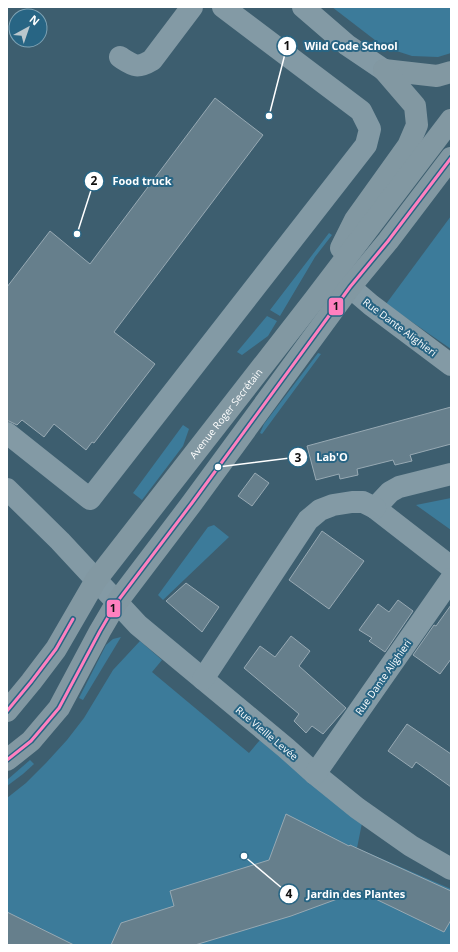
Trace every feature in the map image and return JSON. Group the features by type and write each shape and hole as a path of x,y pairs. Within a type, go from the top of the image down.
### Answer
{"main road":[{"path":"384,70 437,76 451,72"},
{"path":"314,300 355,220 408,146 416,125 414,106 384,70"},
{"name":"Avenue Roger Secrétain","path":"11,702 56,649 96,580 314,300 451,120"},
{"path":"7,760 31,741 59,708 117,602 192,503 350,287 388,241 451,158"},
{"path":"388,241 451,172"}],"street":[{"path":"120,57 133,66 144,65 152,60 192,7"},
{"path":"7,433 90,499 366,145 370,129 361,111 223,7"},
{"path":"308,9 347,45 384,70"},
{"name":"Rue Dante Alighieri","path":"350,287 371,305 451,365"},
{"path":"375,508 390,492 399,487 451,474"},
{"name":"Rue Vieille Levée","path":"7,489 60,541 138,625 357,808 411,846 451,869"},
{"path":"203,679 308,520 320,510 333,505 363,502 375,508 451,567"},
{"name":"Rue Dante Alighieri","path":"315,774 451,579"}],"shaded area":[{"path":"332,7 451,7 451,53 438,57 412,56 384,47"},
{"path":"451,216 451,349 386,304"},
{"path":"329,233 332,235 315,257 280,316 270,310"},
{"path":"267,316 277,321 268,336 242,355 237,352"},
{"path":"318,353 321,354 262,434 260,433 264,424"},
{"path":"183,425 189,429 183,446 142,500 133,493"},
{"path":"451,498 451,530 416,505"},
{"path":"214,525 229,537 163,600 158,595 208,527"},
{"path":"121,637 83,700 79,698 106,645 113,639"},
{"path":"140,641 162,660 152,672 249,753 260,740 362,823 357,848 451,889 451,945 7,945 7,798 26,783 67,740 84,718 113,670"},
{"path":"30,760 34,764 7,786 7,780"}],"building":[{"path":"215,98 263,135 114,332 155,364 94,443 92,442 86,450 54,424 44,437 22,420 17,425 7,421 7,287 50,231 90,264"},
{"path":"451,407 451,444 410,455 412,461 395,465 393,460 357,469 358,475 340,479 339,474 316,480 307,446"},
{"path":"255,473 269,483 252,506 238,496"},
{"path":"322,531 364,561 329,609 289,580"},
{"path":"186,583 219,607 202,632 166,601"},
{"path":"398,600 413,611 385,652 369,641 372,638 359,630 378,604 389,612"},
{"path":"451,605 451,659 440,674 413,655 434,625 436,626"},
{"path":"291,636 310,651 299,666 346,708 323,734 312,726 306,733 294,721 299,714 244,668 260,646 275,657"},
{"path":"407,724 451,754 451,787 416,762 412,768 388,751"},
{"path":"286,814 349,846 350,845 451,891 451,920 444,932 359,891 291,916 195,945 111,945 121,923 174,906 170,891 269,860"},
{"path":"7,912 74,945 7,945"}],"transit line":[{"name":"1","path":"7,760 31,741 59,708 117,602 192,503 350,287 388,241 451,158"},
{"name":"1","path":"7,711 56,649 73,619"}],"place":[{"name":"Wild Code School","path":"269,116"},
{"name":"Food truck","path":"77,234"},
{"name":"Lab'O","path":"218,467"},
{"name":"Jardin des Plantes","path":"244,856"}]}
